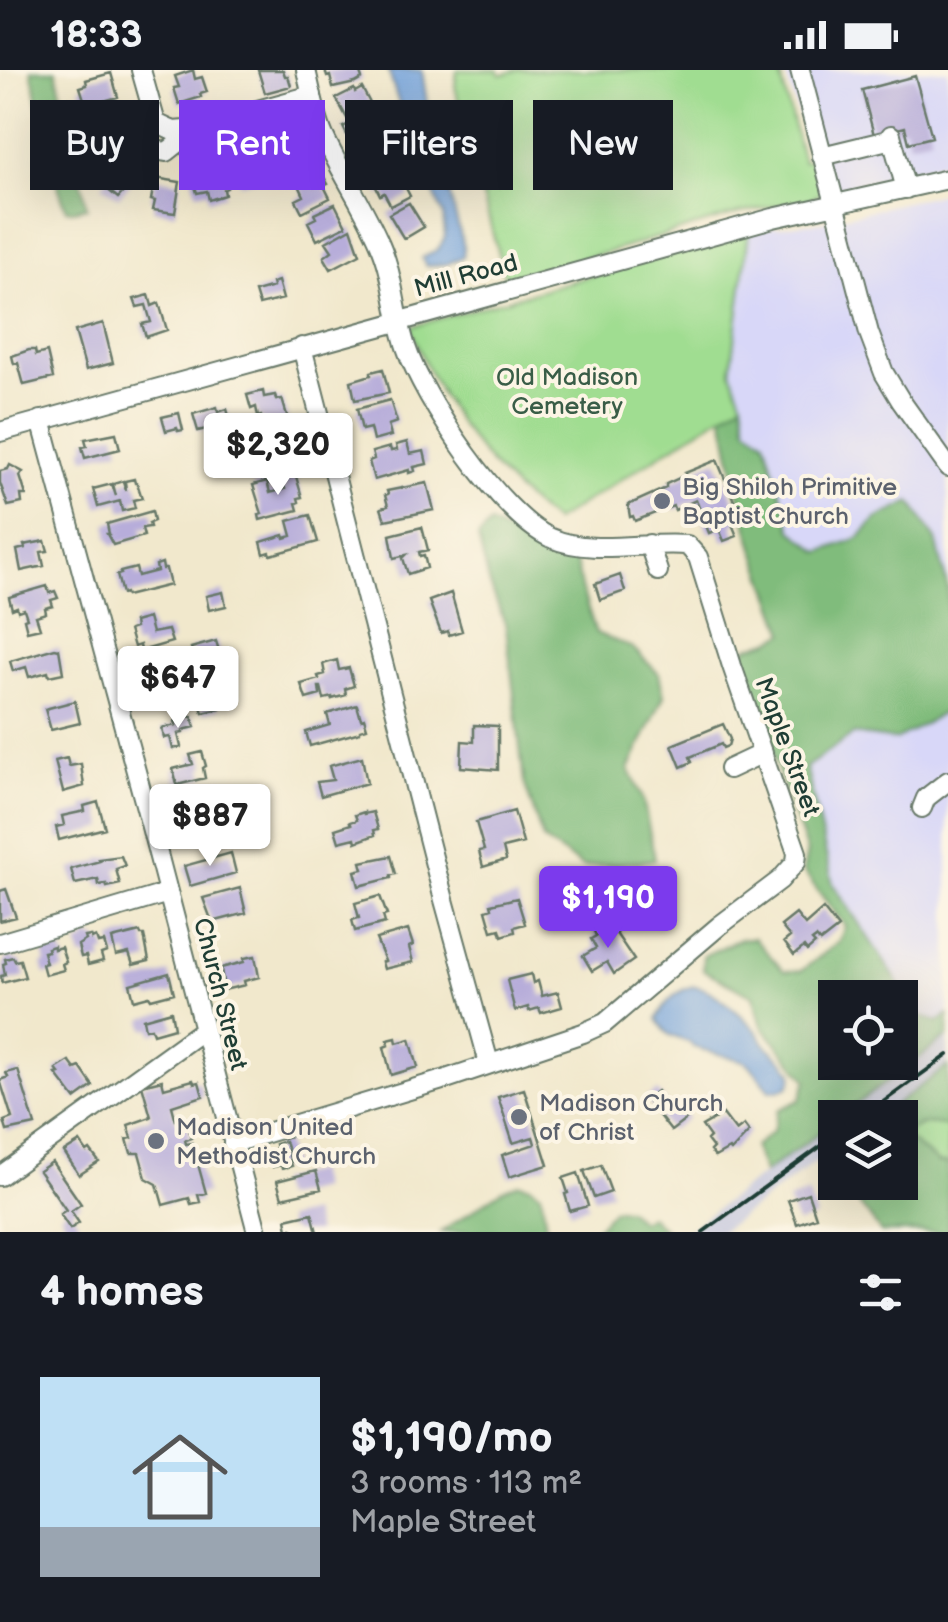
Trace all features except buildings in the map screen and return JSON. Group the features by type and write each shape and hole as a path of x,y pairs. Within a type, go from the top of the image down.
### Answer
{"street":[{"path":"141,70 156,123 173,131 312,95"},
{"name":"Maple Street","path":"233,1143 263,1129 446,1079 604,1023 796,862 796,844 763,753 711,578 687,544 572,544 550,538 506,503 445,424 408,351 381,246 322,132 306,70"},
{"path":"800,70 869,333 884,373 910,416 947,463"},
{"path":"822,156 892,137 914,187 948,164"},
{"name":"Mill Road","path":"0,432 773,218 948,178"},
{"path":"302,347 489,1063"},
{"name":"Church Street","path":"41,420 256,1232"},
{"path":"650,544 658,571"},
{"path":"728,769 763,753"},
{"path":"922,808 926,798 948,781"},
{"path":"0,943 168,894"},
{"path":"0,1176 204,1030"}],"shaded area":[{"path":"784,70 948,70 948,161 820,194 822,186"},
{"path":"948,192 948,590 936,540 876,519 859,538 820,552 792,530 765,440 747,427 743,402 731,372 749,231 822,222"},
{"path":"948,710 948,1015 938,1022 920,1017 918,980 896,980 832,884 805,767 854,734 896,740"},
{"path":"948,1036 948,1066 902,1100 863,1100 890,1080 918,1080 918,1059"},
{"path":"818,1134 818,1160 720,1232 685,1232"}],"green space":[{"path":"31,70 56,70 63,100 38,100"},
{"path":"457,70 498,70 500,75 518,70 779,70 803,161 812,160 822,186 820,194 505,279 481,190 513,190 513,100 458,100"},
{"path":"59,190 83,190 87,207 66,209"},
{"name":"Old Madison Cemetery","path":"749,231 731,371 743,402 554,522 508,481 468,435 435,383 410,327"},
{"path":"743,402 747,427 765,440 792,530 820,552 859,538 876,519 911,502 936,540 948,590 948,710 896,740 854,734 806,767 833,884 896,980 818,980 818,1080 889,1080 862,1100 818,1100 818,1133 764,1173 754,1147 773,1131 778,1110 800,1100 807,1080 762,1026 753,996 703,970 703,956 740,939 754,938 784,971 801,971 839,942 845,926 803,871 807,852 739,659 748,647 785,633 740,501 723,415"},
{"path":"490,524 514,536 567,550 575,558 596,633 633,648 659,674 664,696 629,769 643,799 655,860 583,867 543,840 524,782 506,626 478,538"},
{"path":"918,1013 938,1022 948,1015 948,1036 918,1058"},
{"path":"948,1066 948,1127 918,1127 918,1100 902,1100"},
{"path":"930,1122 948,1127 948,1164 938,1163 918,1147 918,1127"},
{"path":"918,1147 938,1163 948,1164 948,1232 881,1232 856,1200 918,1200"},
{"path":"520,1183 541,1193 547,1232 441,1232 504,1189"},
{"path":"613,1209 628,1209 640,1221 650,1216 667,1232 593,1232"}],"water":[{"path":"388,70 422,70 426,100 398,100"},
{"path":"433,190 448,190 464,247 463,257 447,264 426,266 422,258 438,250 445,237 443,215"},
{"path":"694,986 718,997 755,1029 793,1073 789,1085 770,1090 744,1061 693,1047 667,1033 657,1019 660,1013 676,994"}],"railway":[{"path":"886,1100 948,1055"},
{"path":"703,1232 818,1148"}],"place":[{"name":"Big Shiloh Primitive Baptist Church","path":"662,501"},
{"name":"Madison Church of Christ","path":"519,1117"},
{"name":"Madison United Methodist Church","path":"156,1141"}]}
